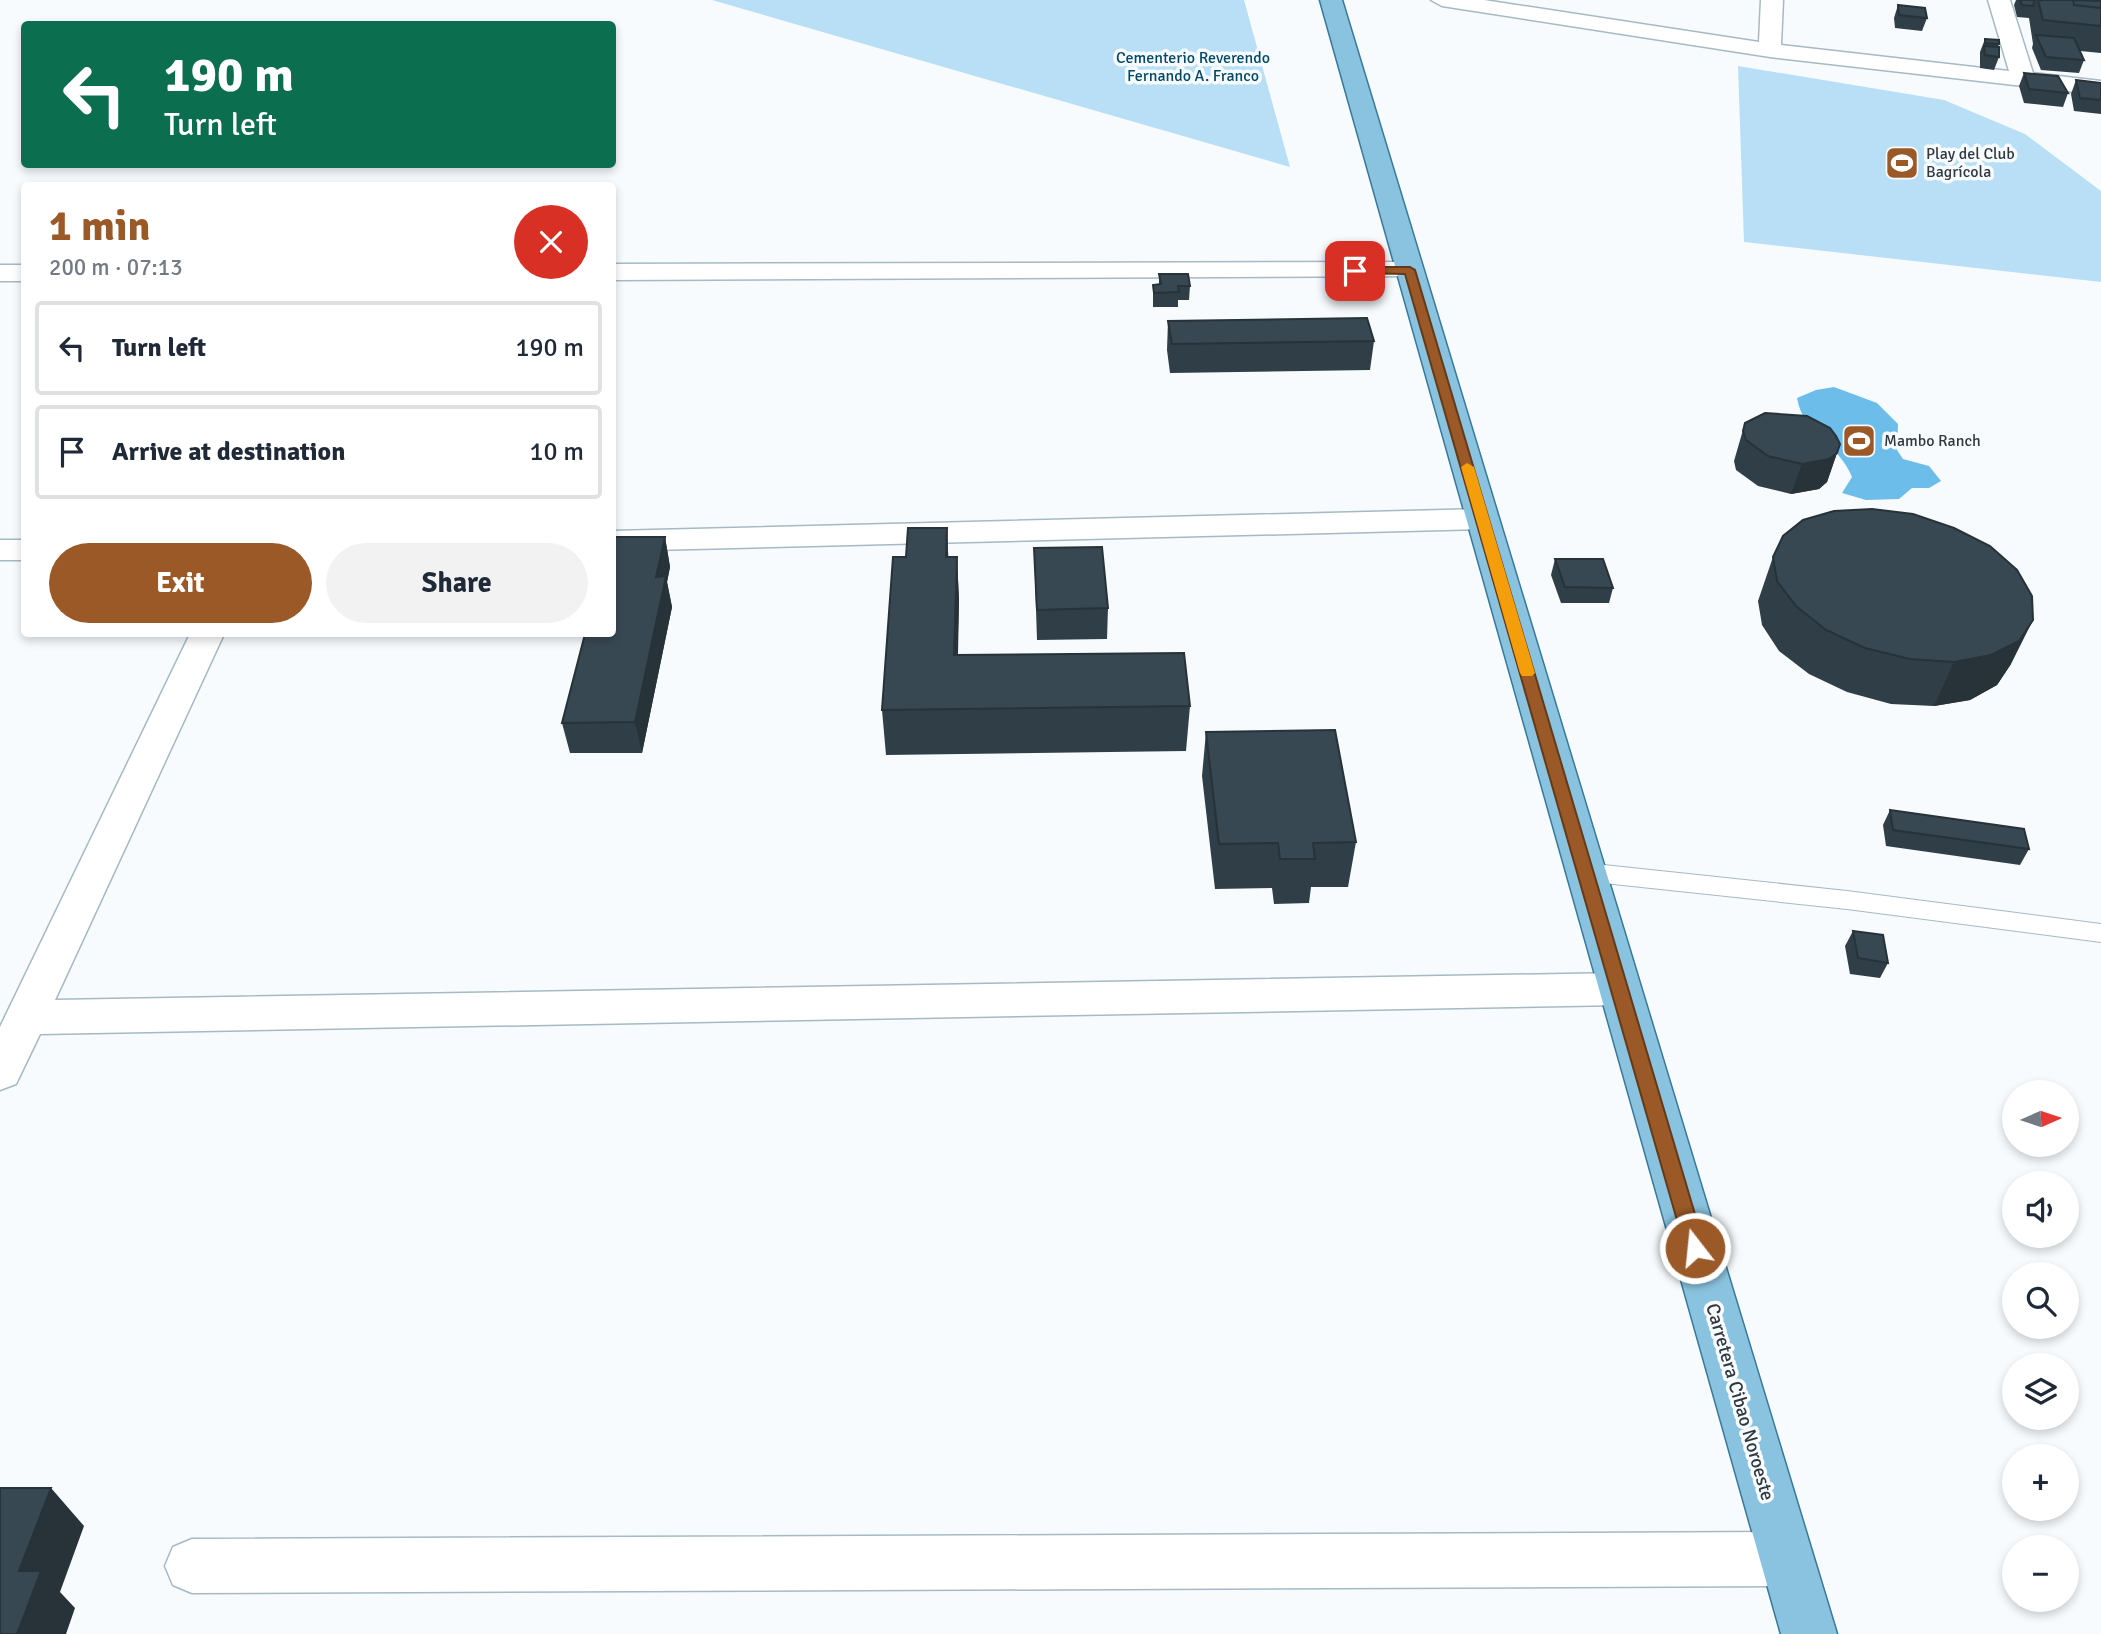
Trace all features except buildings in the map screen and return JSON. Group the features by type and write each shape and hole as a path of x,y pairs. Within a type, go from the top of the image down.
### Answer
{"main road":[{"name":"Carretera Cibao Noroeste","path":"1331,0 1809,1634"}],"street":[{"path":"1443,0 1770,50 2101,88"},
{"path":"1770,50 1772,0"},
{"path":"1999,0 2023,79"},
{"path":"616,272 1410,270"},
{"path":"0,273 21,273"},
{"path":"616,541 1483,519"},
{"path":"0,550 21,550"},
{"path":"0,1072 206,637"},
{"path":"26,1017 1619,989"},
{"path":"192,1566 1786,1559"}],"lane":[{"path":"1585,872 1847,900 2101,933"}],"green space":[{"name":"Cementerio Reverendo Fernando A. Franco","path":"712,0 1244,0 1290,167"},
{"name":"Play del Club Bagrícola","path":"1738,66 1944,100 2025,134 2101,191 2101,282 1744,242"}],"water":[{"name":"Mambo Ranch","path":"1834,387 1877,403 1898,424 1897,450 1903,459 1929,466 1941,481 1929,488 1912,488 1899,499 1866,500 1842,493 1852,477 1839,456 1807,422 1797,398 1816,390"}],"slow traffic":[{"path":"1467,467 1527,673"}],"place":[{"name":"Play del Club Bagrícola","path":"1902,163"},
{"name":"Mambo Ranch","path":"1859,441"}],"route":[{"path":"1355,271 1410,270 1695,1248"}]}
